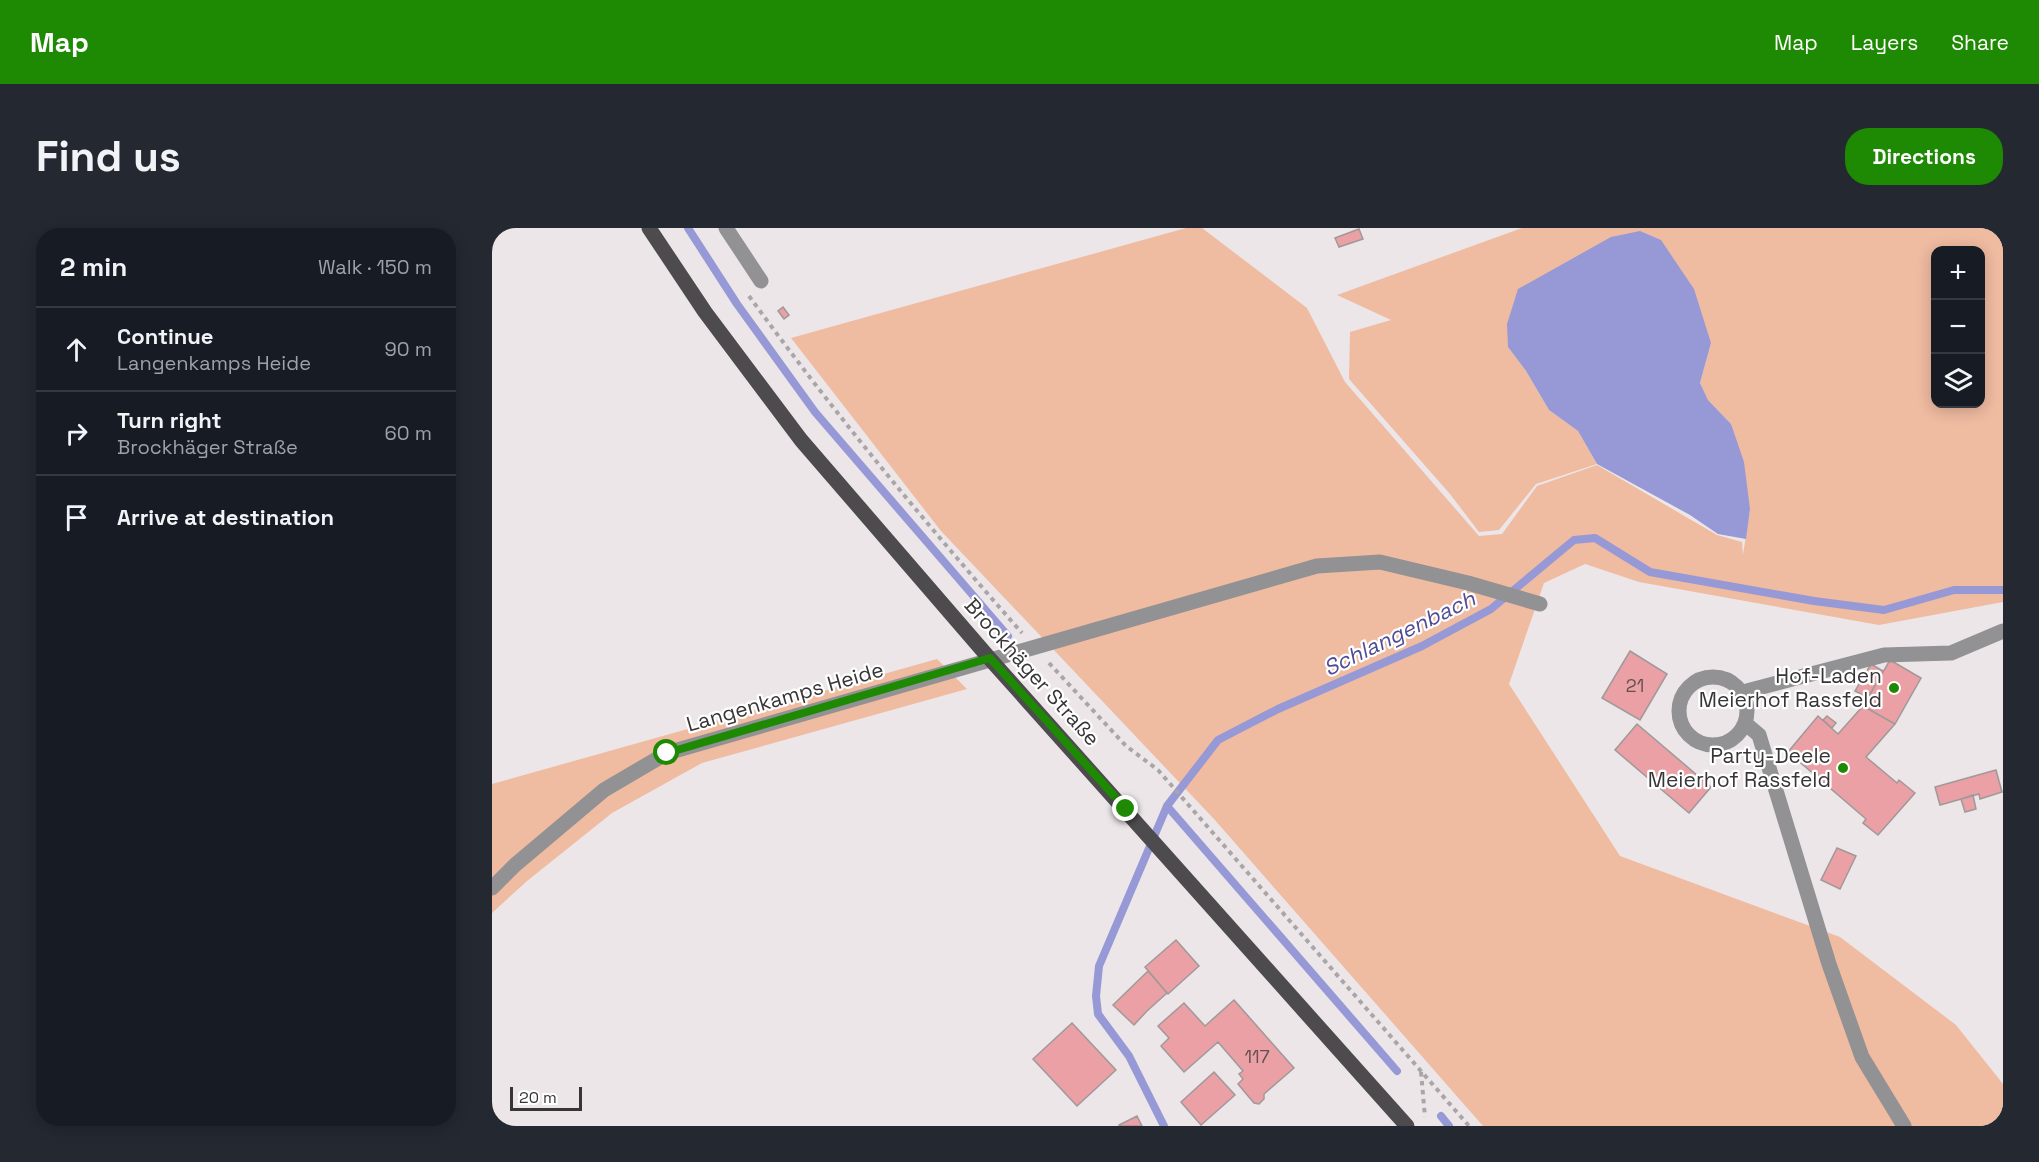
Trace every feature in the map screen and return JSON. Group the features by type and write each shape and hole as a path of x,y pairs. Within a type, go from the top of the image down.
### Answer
{"main road":[{"name":"Brockhäger Straße","path":"649,228 705,312 801,440 990,658 1177,868 1414,1124"}],"street":[{"path":"726,228 761,281"},
{"name":"Langenkamps Heide","path":"492,888 515,865 604,790 667,753 990,658 1317,566 1380,562 1468,583 1540,604"},
{"path":"1743,692 1884,655 1951,652 2003,631"},
{"path":"1713,676 1730,680 1743,692 1748,708 1746,724 1737,737 1715,746 1693,740 1679,721 1680,698 1696,680 1713,676"},
{"path":"1746,724 1760,735 1829,964 1862,1057 1904,1126"}],"path":[{"path":"743,287 843,421 935,534 1126,746 1158,770 1469,1126"},
{"path":"1414,1124 1425,1117 1421,1072"}],"shaded area":[{"path":"1186,228 1202,228 1307,308 1345,382 1479,536 1502,534 1537,486 1597,465 1717,535 1742,542 1743,555 1750,509 1731,424 1708,400 1700,383 1711,343 1508,347 1526,371 1549,410 1578,431 1597,464 1536,484 1499,530 1479,532 1450,494 1349,379 1350,332 1391,320 1337,295 1522,228 2003,228 2003,602 1879,625 1639,582 1585,564 1544,583 1509,684 1620,856 1840,937 1956,1025 2003,1084 2003,1126 1483,1126 1214,819 941,531 791,338"},
{"path":"937,659 967,689 702,763 612,813 527,881 492,913 492,784"}],"water":[{"path":"1640,231 1661,240 1694,289 1711,343 1700,383 1708,400 1731,424 1744,462 1750,509 1746,539 1718,534 1690,515 1597,464 1578,431 1549,410 1526,371 1508,347 1507,324 1518,289 1611,237"}],"building":[{"path":"1359,229 1363,239 1339,247 1335,238"},
{"path":"783,307 789,315 784,319 778,311"},
{"path":"1630,651 1667,674 1640,720 1602,698"},
{"name":"Hof-Laden Meierhof Rassfeld","path":"1890,660 1921,678 1895,724 1863,706"},
{"path":"1871,664 1883,671 1868,698 1855,691"},
{"name":"Party-Deele Meierhof Rassfeld","path":"1863,706 1895,724 1866,757 1897,783 1899,780 1915,793 1878,835 1863,823 1866,819 1788,752 1818,716 1838,734"},
{"path":"1827,716 1836,723 1832,728 1823,720"},
{"path":"1637,724 1711,787 1689,813 1615,750"},
{"path":"1996,770 2002,792 1980,799 1979,794 1940,805 1935,787"},
{"path":"1973,795 1976,809 1965,812 1961,799"},
{"path":"1837,848 1856,856 1840,889 1821,880"},
{"path":"1176,940 1199,966 1168,994 1145,967"},
{"path":"1148,971 1167,993 1134,1025 1113,1005"},
{"path":"1234,1000 1294,1068 1264,1094 1264,1099 1259,1104 1254,1103 1238,1084 1243,1079 1239,1074 1243,1071 1218,1042 1184,1072 1161,1046 1169,1038 1158,1026 1184,1003 1205,1026"},
{"path":"1072,1023 1116,1070 1077,1106 1033,1059"},
{"path":"1214,1072 1235,1095 1201,1125 1181,1102"},
{"path":"1137,1116 1142,1126 1119,1126 1119,1125"}],"waterway":[{"path":"688,228 737,304 815,412 1008,636"},
{"name":"Schlangenbach","path":"1164,1126 1129,1056 1098,1014 1096,996 1099,966 1167,806 1218,740 1278,709 1422,646 1491,609 1574,540 1595,538 1650,572 1814,601 1884,610 1954,590 2003,590"},
{"path":"1167,806 1397,1071"},
{"path":"1441,1116 1449,1126"}],"place":[{"name":"Hof-Laden Meierhof Rassfeld","path":"1894,688"},
{"name":"Party-Deele Meierhof Rassfeld","path":"1843,768"}],"route":[{"path":"667,753 990,658 1126,809"}]}
